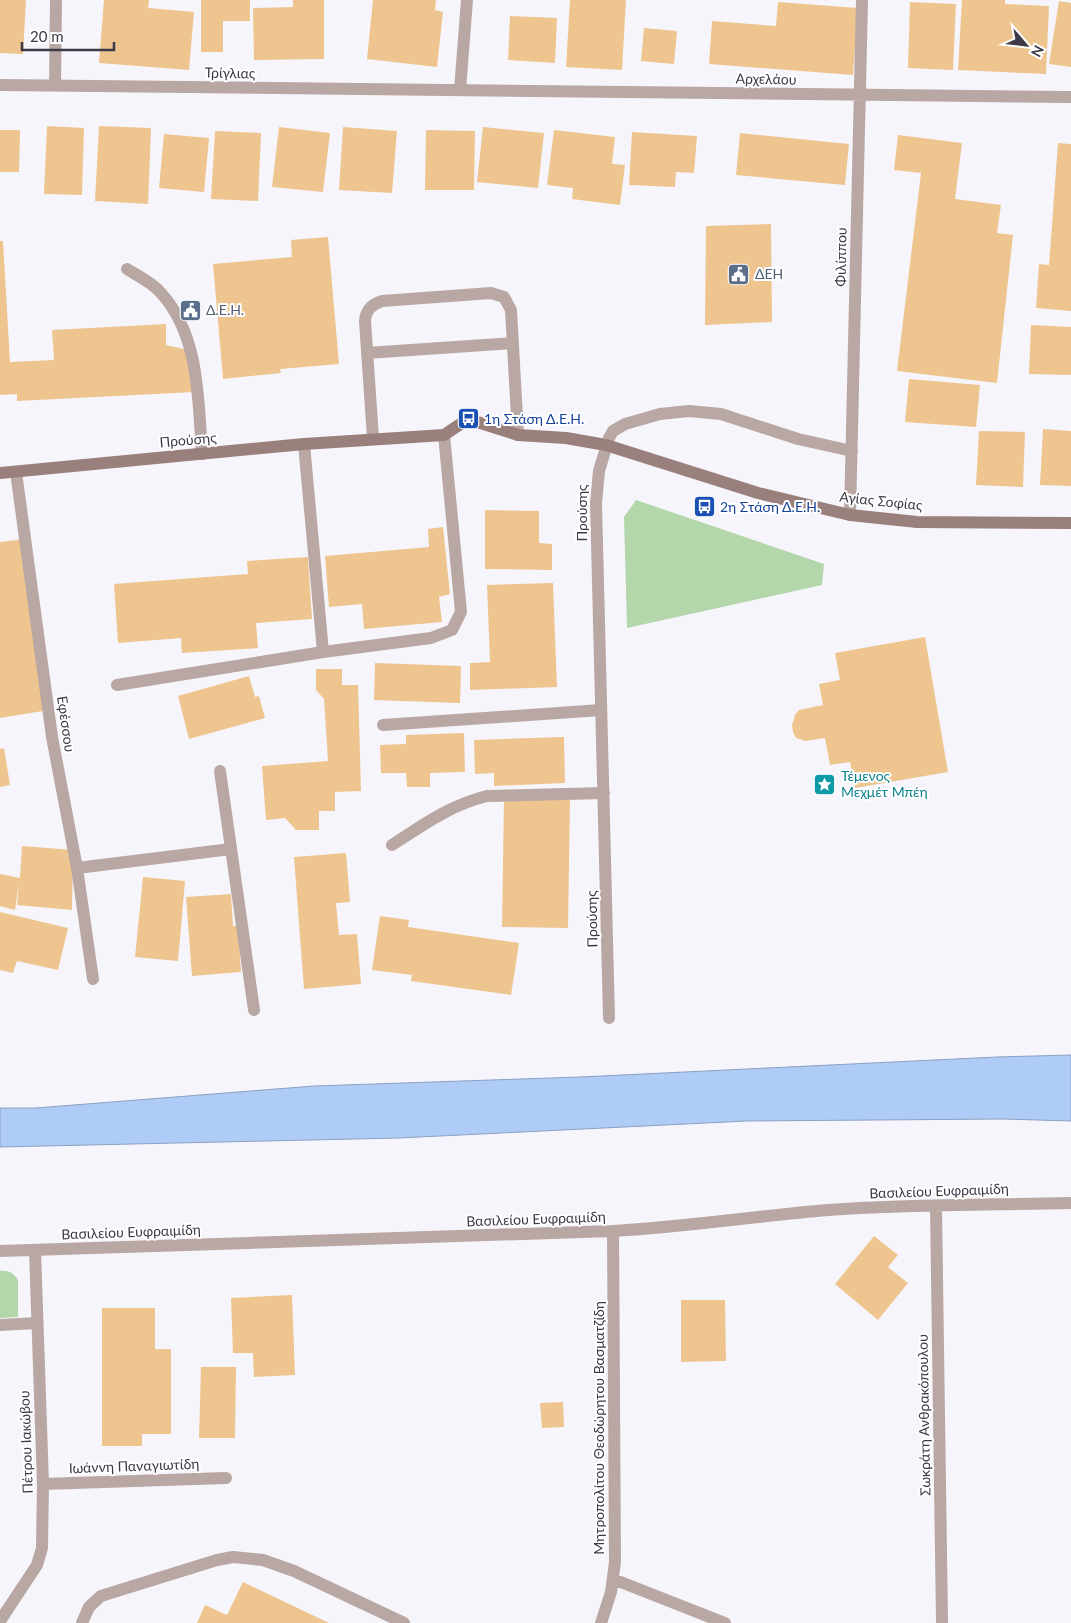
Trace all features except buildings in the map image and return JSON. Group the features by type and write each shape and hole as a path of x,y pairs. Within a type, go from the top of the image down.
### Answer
{"main road":[{"path":"444,435 468,419 518,434 566,438 606,445"},
{"name":"Προύσης","path":"0,473 373,438 444,435"},
{"name":"Αγίας Σοφίας","path":"606,445 758,493 850,515 917,522 1071,523"}],"street":[{"path":"55,85 56,0"},
{"path":"460,90 467,0"},
{"name":"Φιλίππου","path":"850,515 862,0"},
{"name":"Τρίγλιας","path":"0,85 460,90"},
{"name":"Αρχελάου","path":"460,90 1071,97"},
{"path":"127,269 160,291 176,311 192,351 202,454"},
{"path":"373,438 365,314 369,308 382,301 491,293 504,297 509,303 511,310 518,434"},
{"path":"367,353 513,343"},
{"path":"606,445 613,431 625,424 653,415 689,411 721,414 798,439 852,451"},
{"path":"117,685 323,652 432,638 452,630 461,612 444,435"},
{"path":"304,444 323,652"},
{"name":"Προύσης","path":"606,445 598,471 596,495 609,1018"},
{"name":"Εφέσσου","path":"16,472 52,737 77,868 93,979"},
{"path":"383,725 601,710"},
{"path":"220,771 254,1010"},
{"path":"392,845 448,809 487,796 604,793"},
{"path":"77,868 231,849"},
{"name":"Βασιλείου Ευφραιμίδη","path":"0,1251 613,1231 675,1227 822,1211 1071,1203"},
{"name":"Σωκράτη Ανθρακόπουλου","path":"936,1206 942,1623"},
{"name":"Μητροπολίτου Θεοδώρητου Βασματζίδη","path":"601,1623 611,1592 616,1534 613,1231"},
{"name":"Πέτρου Ιακώβου","path":"0,1621 37,1565 42,1548 43,1484 35,1250"},
{"path":"0,1325 37,1323"},
{"name":"Ιωάννη Παναγιωτίδη","path":"43,1484 226,1478"},
{"path":"82,1623 85,1613 95,1600 101,1596 217,1560 233,1557 263,1560 294,1571 404,1623"},
{"path":"613,1579 725,1623"}],"green space":[{"path":"636,500 824,564 822,585 627,628 624,517"},
{"path":"0,1271 10,1272 18,1280 18,1317 0,1318"}],"water":[{"path":"1071,1055 1071,1121 1003,1119 747,1121 399,1138 0,1147 0,1108 36,1108 314,1086 580,1077"}],"place":[{"name":"ΔΕΗ","path":"739,274"},
{"name":"Δ.Ε.Η.","path":"190,310"},
{"name":"1η Στάση Δ.Ε.Η.","path":"468,419"},
{"name":"2η Στάση Δ.Ε.Η.","path":"704,507"},
{"name":"Τέμενος Μεχμέτ Μπέη","path":"825,784"}]}
